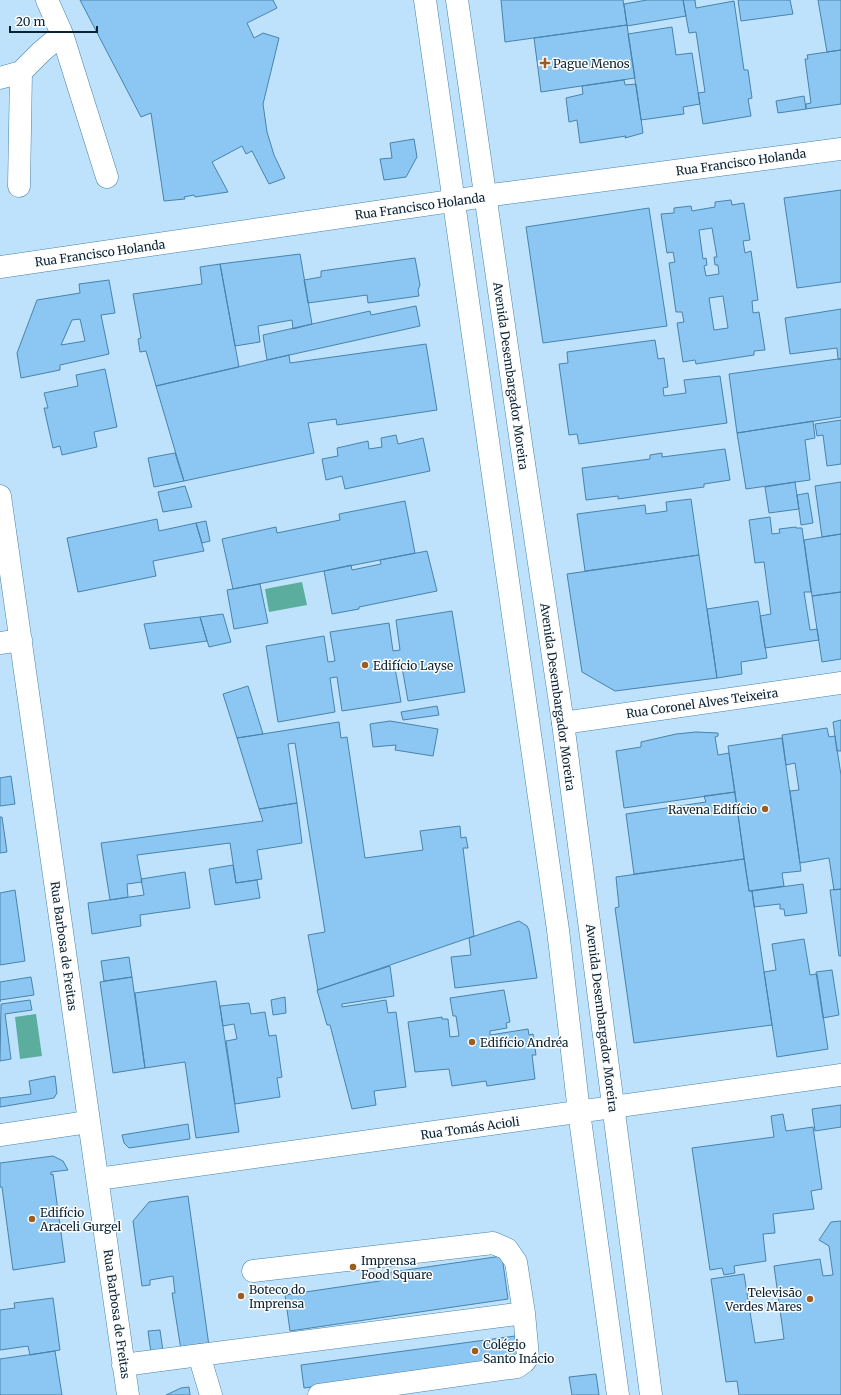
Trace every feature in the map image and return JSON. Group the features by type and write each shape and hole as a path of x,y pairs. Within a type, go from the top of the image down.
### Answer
{"street":[{"path":"47,0 62,34 107,177"},
{"path":"425,0 558,930 580,1112 618,1395"},
{"name":"Avenida Desembargador Moreira","path":"457,0 563,723 651,1395"},
{"path":"0,78 21,72 62,34"},
{"path":"19,186 21,72"},
{"name":"Rua Francisco Holanda","path":"0,267 454,202 485,196 841,149"},
{"name":"Rua Barbosa de Freitas","path":"0,496 10,642 98,1179 128,1395"},
{"name":"Rua Coronel Alves Teixeira","path":"563,723 841,684"},
{"name":"Rua Tomás Acioli","path":"98,1179 841,1075"},
{"path":"0,1135 88,1122"},
{"path":"252,1271 493,1244 507,1249 516,1262 524,1313 528,1357 524,1362 517,1366 319,1395"},
{"path":"123,1365 524,1313"},
{"path":"199,1355 211,1395"}],"shaded area":[{"path":"302,582 307,605 269,612 265,589"},
{"path":"36,1014 42,1056 20,1059 15,1017"}],"building":[{"path":"80,0 273,0 277,8 247,23 254,38 263,33 279,38 263,104 267,132 274,155 285,178 269,184 252,151 246,154 242,146 212,162 228,192 195,197 194,195 184,197 185,199 164,201 151,113 141,117"},
{"path":"501,0 623,0 627,25 505,42"},
{"path":"647,0 683,0 686,16 627,26 624,4"},
{"path":"683,0 695,0 696,8 734,1 744,70 748,70 752,98 748,99 751,116 703,124 698,93 705,92 696,32 689,33"},
{"path":"738,0 790,0 793,14 741,21"},
{"path":"818,0 841,0 841,50 827,52"},
{"path":"627,25 635,78 541,92 534,38"},
{"path":"672,27 676,55 692,53 700,104 683,107 684,114 641,120 628,34"},
{"path":"841,50 841,104 806,109 806,104 811,103 805,59 808,59 807,55"},
{"path":"624,80 625,85 636,84 643,133 625,138 626,136 580,143 577,120 569,122 566,98 583,94 582,86"},
{"path":"804,96 806,109 778,113 776,101"},
{"path":"414,139 417,157 406,177 384,180 380,159 392,158 390,143"},
{"path":"841,190 841,282 797,288 784,198"},
{"path":"731,200 732,205 744,203 750,240 743,241 745,253 751,251 758,300 752,301 753,313 759,312 765,350 754,351 754,355 696,364 695,360 683,362 677,323 684,322 682,312 676,312 669,263 675,262 673,252 667,253 661,214 674,213 674,208 691,206 692,211 715,207 715,202","holes":["712,228 717,257 714,257 715,265 718,265 719,274 706,276 704,266 707,265 706,258 703,259 699,230","723,296 728,328 714,330 709,298"]},
{"path":"649,208 667,326 543,343 526,227"},
{"path":"300,254 312,324 293,329 292,320 258,326 260,342 235,346 220,264"},
{"path":"415,258 420,285 418,290 419,296 368,303 367,295 308,303 304,280 321,277 321,271"},
{"path":"220,264 239,367 156,386 146,351 140,352 138,339 141,338 133,294 202,284 200,267"},
{"path":"109,280 115,313 101,315 109,354 60,365 60,370 21,378 17,353 37,300 80,293 79,284","holes":["80,319 85,341 61,345 72,320"]},
{"path":"416,306 420,326 267,360 263,335 370,311 371,315"},
{"path":"841,309 841,359 838,359 837,348 790,354 785,318"},
{"path":"655,340 658,359 664,358 668,387 663,388 664,396 686,393 684,380 720,376 727,423 579,444 577,434 569,435 559,364 568,363 567,352"},
{"path":"426,344 437,410 337,425 336,419 308,423 314,453 184,481 156,386 289,355 290,363"},
{"path":"841,359 841,417 737,433 729,374"},
{"path":"105,369 117,427 94,432 97,447 62,455 60,446 53,448 44,408 48,408 44,393 78,386 76,375"},
{"path":"841,420 841,464 827,466 823,435 817,436 815,424"},
{"path":"813,421 815,438 805,440 810,480 746,489 737,433"},
{"path":"396,435 398,444 423,438 430,471 345,489 342,476 326,480 322,459 338,456 337,448 368,441 369,449 382,447 381,438"},
{"path":"725,449 730,480 704,484 704,487 618,499 618,496 586,500 582,468 650,459 650,455 662,453 662,457"},
{"path":"175,453 184,481 154,487 148,458"},
{"path":"795,482 799,509 769,513 765,487"},
{"path":"841,482 841,534 822,537 815,486"},
{"path":"185,486 192,507 163,512 158,492"},
{"path":"808,493 813,523 801,525 797,495"},
{"path":"691,499 699,555 585,571 577,514 645,505 646,514 667,511 666,502"},
{"path":"405,501 415,553 233,589 222,539 276,527 277,533 340,520 339,514"},
{"path":"770,517 772,534 780,533 779,529 796,527 802,528 811,592 804,592 810,630 817,629 819,640 765,648 760,616 771,614 764,562 755,563 749,520"},
{"path":"157,519 159,531 196,523 204,551 153,561 156,576 78,592 67,538"},
{"path":"206,521 210,541 202,543 196,523"},
{"path":"841,534 841,592 812,596 804,540"},
{"path":"427,551 437,591 332,614 324,571 351,565 352,570 381,564 380,560"},
{"path":"699,555 717,678 615,691 582,672 567,574"},
{"path":"260,584 268,623 234,629 227,590"},
{"path":"841,592 841,659 822,662 812,596"},
{"path":"758,601 767,658 741,662 742,674 717,678 707,609"},
{"name":"Edifício Layse","path":"452,611 465,692 408,701 402,667 395,668 401,702 342,711 337,677 330,678 335,712 278,722 266,646 324,636 328,662 335,661 330,632 389,623 393,651 400,650 396,620"},
{"path":"223,614 231,642 209,647 200,617"},
{"path":"200,617 207,641 150,649 144,624"},
{"path":"248,686 263,734 237,738 223,694"},
{"path":"437,706 439,715 403,720 401,712"},
{"path":"841,720 841,751 837,751 833,722"},
{"path":"390,721 438,729 433,756 395,750 396,745 373,747 370,724"},
{"path":"339,722 341,738 347,737 365,858 423,850 420,831 460,826 461,838 466,837 468,848 463,848 474,936 318,990 308,935 325,932 295,743 288,744 297,803 259,809 237,738"},
{"path":"827,728 829,737 835,736 841,775 841,889 834,890 829,858 800,863 790,791 799,790 795,763 786,765 782,735"},
{"path":"696,732 718,733 718,736 715,737 718,755 729,753 735,792 624,808 616,751 641,747 641,742 676,734"},
{"name":"Ravena Edifício","path":"782,738 801,871 782,873 784,886 749,891 728,746"},
{"path":"11,776 15,804 0,806 0,778"},
{"path":"735,792 744,859 634,874 626,814 706,802 704,796"},
{"path":"297,803 302,843 257,850 262,879 236,883 230,843 137,855 142,882 127,884 128,897 110,900 101,843 263,821 259,809"},
{"path":"0,817 2,817 7,852 0,853"},
{"path":"744,859 749,891 752,891 772,1025 634,1043 615,908 619,907 616,877"},
{"path":"233,865 236,883 257,880 260,898 215,905 209,869"},
{"path":"185,872 190,908 140,915 141,926 92,934 88,903 144,895 141,879"},
{"path":"803,884 807,913 785,916 784,909 780,909 780,904 754,907 752,891"},
{"path":"841,889 841,956 839,956 830,890"},
{"path":"15,890 25,961 0,965 0,893"},
{"path":"519,921 527,926 529,930 537,978 455,988 451,957 471,955 469,938"},
{"path":"804,939 810,975 817,974 828,1049 777,1057 764,972 776,970 772,944"},
{"path":"129,957 132,977 104,981 101,961"},
{"path":"390,966 394,996 342,1004 342,1007 386,1000 388,1013 396,1012 406,1087 374,1091 376,1105 352,1109 330,1025 327,1025 317,990"},
{"path":"832,970 839,1015 823,1018 816,972"},
{"path":"31,977 34,995 0,1000 0,982"},
{"path":"132,977 145,1068 113,1073 100,982"},
{"path":"216,981 239,1132 196,1138 185,1062 145,1068 135,993"},
{"name":"Edifício Andréa","path":"504,990 510,1022 506,1023 507,1028 490,1031 490,1035 528,1029 529,1035 533,1034 536,1055 532,1055 535,1079 487,1086 486,1081 452,1086 449,1069 415,1072 408,1022 442,1017 442,1019 448,1019 450,1037 459,1036 456,1016 453,1016 450,998"},
{"path":"285,997 286,1013 273,1015 271,1000"},
{"path":"30,1000 32,1010 5,1014 11,1059 0,1061 1,1004"},
{"path":"249,1003 251,1014 265,1012 269,1036 276,1035 282,1077 277,1078 280,1097 235,1104 226,1041 237,1039 234,1024 223,1026 220,1006"},
{"path":"55,1076 57,1093 54,1098 0,1107 0,1098 31,1094 29,1081"},
{"path":"841,1105 841,1127 815,1131 812,1109"},
{"path":"783,1114 786,1131 813,1127 822,1189 811,1191 814,1209 773,1214 775,1233 763,1234 766,1261 734,1266 735,1273 724,1275 722,1268 710,1270 692,1148 774,1137 771,1116"},
{"path":"188,1124 190,1139 129,1148 124,1143 122,1135"},
{"name":"Edifício Araceli Gurgel","path":"53,1156 63,1161 68,1170 51,1172 51,1175 53,1174 65,1262 13,1270 2,1187 0,1187 0,1163"},
{"path":"188,1196 209,1346 181,1350 172,1293 175,1293 173,1276 150,1280 150,1285 142,1286 133,1221 149,1202"},
{"name":"Televisão Verdes Mares","path":"841,1221 841,1395 739,1395 737,1381 726,1382 711,1279 744,1274 755,1343 784,1339 774,1266 820,1259 823,1276 833,1275 829,1246 819,1240 831,1222"},
{"path":"502,1256 508,1299 290,1331 285,1295 380,1281 379,1274"},
{"path":"53,1298 60,1350 30,1355 28,1346 0,1350 0,1310 15,1308 14,1303"},
{"path":"160,1330 163,1351 151,1353 148,1331"},
{"path":"515,1336 517,1359 304,1388 301,1365"},
{"path":"55,1351 62,1395 0,1395 0,1359"},
{"path":"596,1374 599,1395 572,1395 569,1377"},
{"path":"189,1387 190,1395 166,1395 181,1388"}],"place":[{"name":"Pague Menos","path":"545,63"},
{"name":"Edifício Layse","path":"365,665"},
{"name":"Ravena Edifício","path":"765,809"},
{"name":"Edifício Andréa","path":"472,1042"},
{"name":"Edifício Araceli Gurgel","path":"32,1219"},
{"name":"Imprensa Food Square","path":"353,1267"},
{"name":"Boteco do Imprensa","path":"241,1296"},
{"name":"Televisão Verdes Mares","path":"810,1299"},
{"name":"Colégio Santo Inácio","path":"475,1351"}]}
